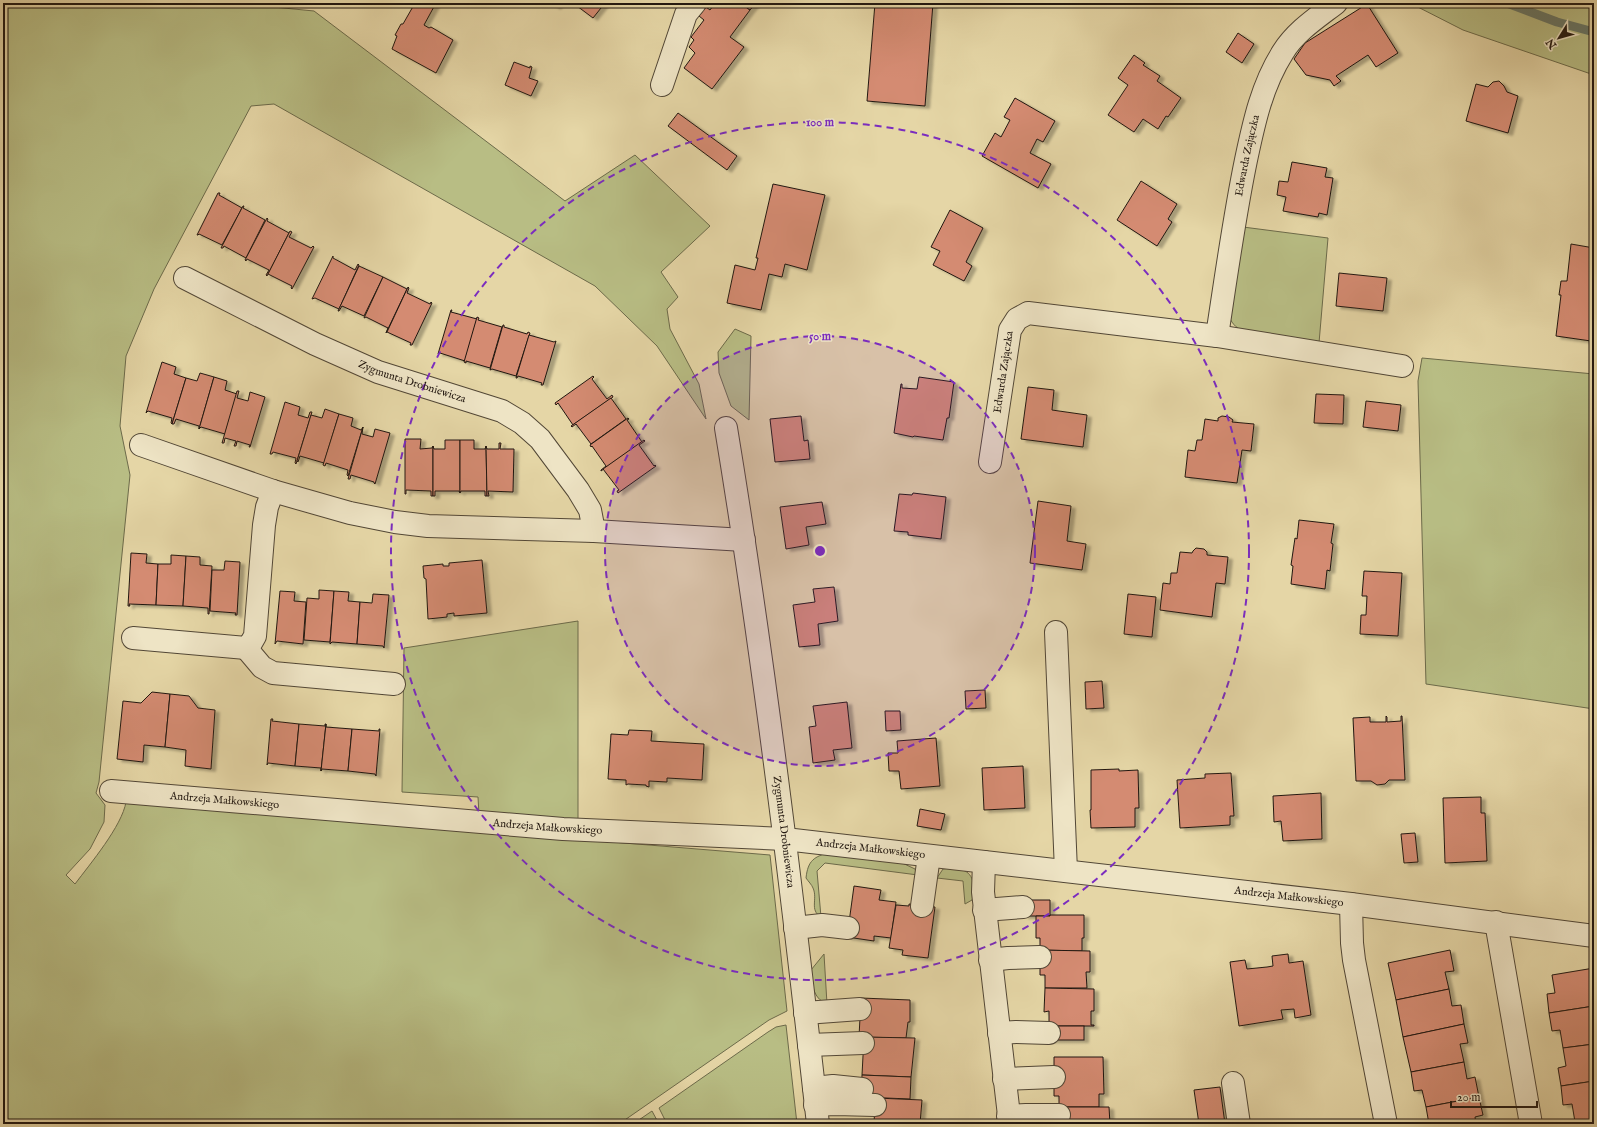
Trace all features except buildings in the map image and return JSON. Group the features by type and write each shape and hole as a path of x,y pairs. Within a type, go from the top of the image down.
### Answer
{"street":[{"path":"662,85 686,14 695,3"},
{"name":"Edwarda Zajączka","path":"1217,336 1237,203 1258,104 1283,51 1303,29 1336,3"},
{"name":"Zygmunta Drobniewicza","path":"185,278 315,344 378,372 502,411 522,423 540,439 578,490 590,510 594,531"},
{"name":"Edwarda Zajączka","path":"990,462 1010,330 1017,319 1028,313 1217,336 1402,366"},
{"name":"Zygmunta Drobniewicza","path":"726,428 744,540 785,839 816,1106"},
{"path":"140,445 273,491 350,513 395,522 428,526 594,531 744,540"},
{"path":"246,648 255,636 264,525 267,507 273,491"},
{"path":"1056,632 1066,871"},
{"path":"133,638 246,648 262,668 273,673 394,684"},
{"name":"Andrzeja Małkowskiego","path":"111,791 563,829 785,839 1351,904 1594,936"},
{"path":"922,906 929,856"},
{"path":"984,862 982,876 984,910 1009,1120 1026,1115 1059,1115"},
{"path":"1351,904 1354,960 1386,1124"},
{"path":"984,910 1023,907"},
{"path":"1496,922 1531,1124"},
{"path":"795,928 822,925 848,928"},
{"path":"990,960 1040,957"},
{"path":"805,1012 860,1009"},
{"path":"999,1034 1016,1032 1049,1033"},
{"path":"809,1045 864,1043"},
{"path":"1004,1079 1054,1077"},
{"path":"1233,1083 1239,1124"},
{"path":"816,1106 833,1086 862,1089"},
{"path":"816,1106 835,1104 875,1105"}],"green space":[{"path":"3,3 233,3 314,11 565,201 635,155 710,226 661,272 678,297 667,309 670,329 699,384 706,419 657,346 595,286 274,104 251,106 154,289 126,356 120,426 130,475 99,782 96,793 105,805 104,822 90,849 66,875 75,884 97,856 112,833 123,812 126,802 770,855 787,1011 769,1020 619,1124 3,1124"},
{"path":"1410,3 1594,3 1594,75 1463,30"},
{"path":"1243,227 1328,238 1319,343 1244,332 1230,319 1228,313"},
{"path":"735,329 751,336 749,420 731,406 719,373 718,352"},
{"path":"1422,358 1594,374 1594,709 1426,684 1418,381"},
{"path":"578,621 578,823 479,815 478,797 402,792 404,648"},
{"path":"830,852 896,860 915,869 918,875 825,863 817,871 821,917 815,911 814,892 806,878 810,863 816,858"},
{"path":"950,868 967,872 972,878 975,895 972,900 965,904 963,881 937,878 943,869"},
{"path":"824,954 827,1004 818,998 814,990 811,970"},
{"path":"786,1025 797,1124 667,1124 659,1108 768,1032 776,1027"},
{"path":"652,1111 659,1124 633,1124"}],"waterway":[{"path":"1507,3 1557,22 1594,32"}]}
